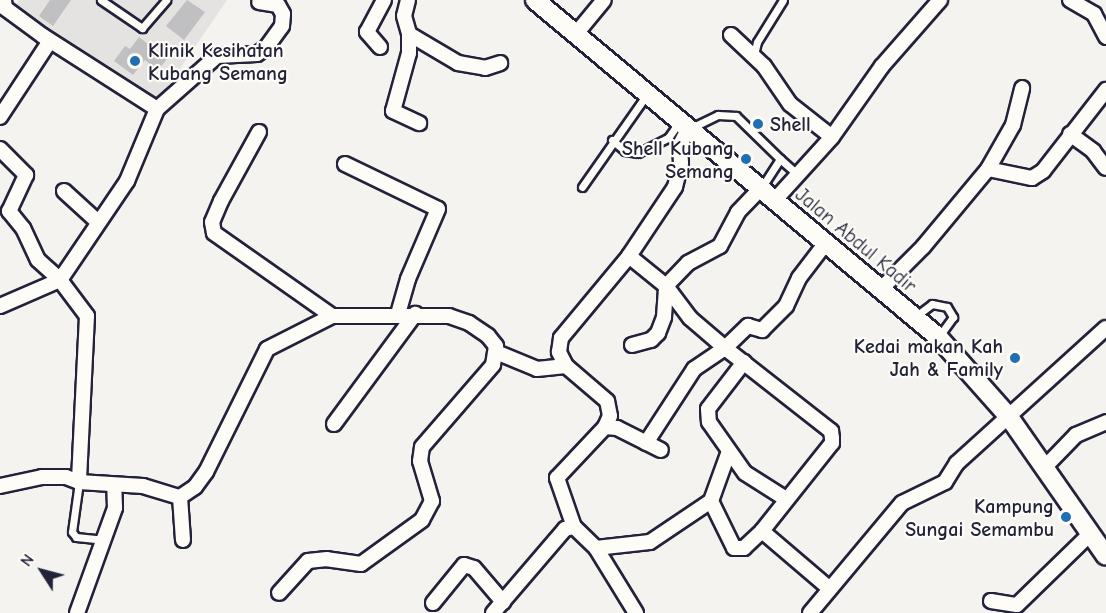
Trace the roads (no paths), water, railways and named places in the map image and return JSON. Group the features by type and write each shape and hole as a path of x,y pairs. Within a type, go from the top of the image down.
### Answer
{"main road":[{"name":"Jalan Abdul Kadir","path":"535,0 938,337 1010,417 1105,553"}],"street":[{"path":"4,0 6,8 50,41 157,110"},
{"path":"380,47 367,32 384,0"},
{"path":"408,0 404,16 409,34 409,53 393,111 419,123"},
{"path":"575,35 604,0"},
{"path":"774,201 796,173 832,137 882,66 940,0"},
{"path":"1070,0 1094,14 1106,37"},
{"path":"0,306 60,280 127,181 157,110 217,56 261,52 282,26 280,3 259,2"},
{"path":"409,34 458,63 485,68 500,63"},
{"path":"731,35 754,55 790,104 832,137"},
{"path":"0,117 50,41"},
{"path":"880,290 923,247 988,169 1013,125 1022,88"},
{"path":"988,169 1032,178 1043,171 1106,90"},
{"path":"636,613 596,548 574,527 557,478 605,427 610,416 607,401 566,366 559,352 561,338 629,256 675,187 681,164 680,145 684,126"},
{"path":"259,132 221,201 212,222 214,233 332,316"},
{"path":"1070,134 1093,151 1106,168"},
{"path":"0,149 26,175 9,211 23,228 38,260 60,280 87,316 79,482"},
{"path":"345,164 438,209 408,279 398,315"},
{"path":"632,345 651,340 658,333 664,317 666,286 688,264 720,246 738,212 760,189"},
{"path":"64,191 98,222"},
{"path":"646,443 693,369 725,348 748,326 762,330 778,314 825,244"},
{"path":"629,256 666,286 690,318 831,431 832,443 762,531 744,548 734,548 711,501"},
{"path":"180,497 195,487 206,472 267,349 332,316 415,314 449,316 469,323 492,340 496,352 492,366 422,447 420,461 432,501 422,520 361,564 327,559 308,561 279,593"},
{"path":"334,424 415,314"},
{"path":"810,613 902,503 945,482 957,463 1106,328"},
{"path":"496,352 537,369 566,366"},
{"path":"744,362 708,409 709,422 728,454 745,473 786,498"},
{"path":"1045,467 1076,435 1106,422"},
{"path":"605,427 617,428 661,450"},
{"path":"596,548 650,542 711,501 728,454"},
{"path":"0,486 42,477 66,477 79,482 143,486 180,497"},
{"path":"77,613 115,508 114,485"},
{"path":"180,497 183,540"},
{"path":"493,613 565,529 574,527"},
{"path":"762,531 830,588"},
{"path":"991,601 1017,605 1091,533"},
{"path":"433,603 464,565 474,568 503,602"}],"lane":[{"path":"101,0 142,28 166,0"},
{"path":"754,55 783,0"},
{"path":"582,187 612,140 647,94"},
{"path":"612,140 625,150 638,153 668,138 684,126 718,115 736,116 796,173"},
{"path":"760,189 780,159"},
{"path":"914,317 932,304 947,307 953,317 938,337"},
{"path":"79,482 72,532 76,537 104,540"}],"place":[{"name":"Klinik Kesihatan Kubang Semang","path":"135,61"},
{"name":"Shell","path":"758,124"},
{"name":"Shell Kubang Semang","path":"746,159"},
{"name":"Kedai makan Kah Jah & Family","path":"1015,358"},
{"name":"Kampung Sungai Semambu","path":"1066,517"}]}
